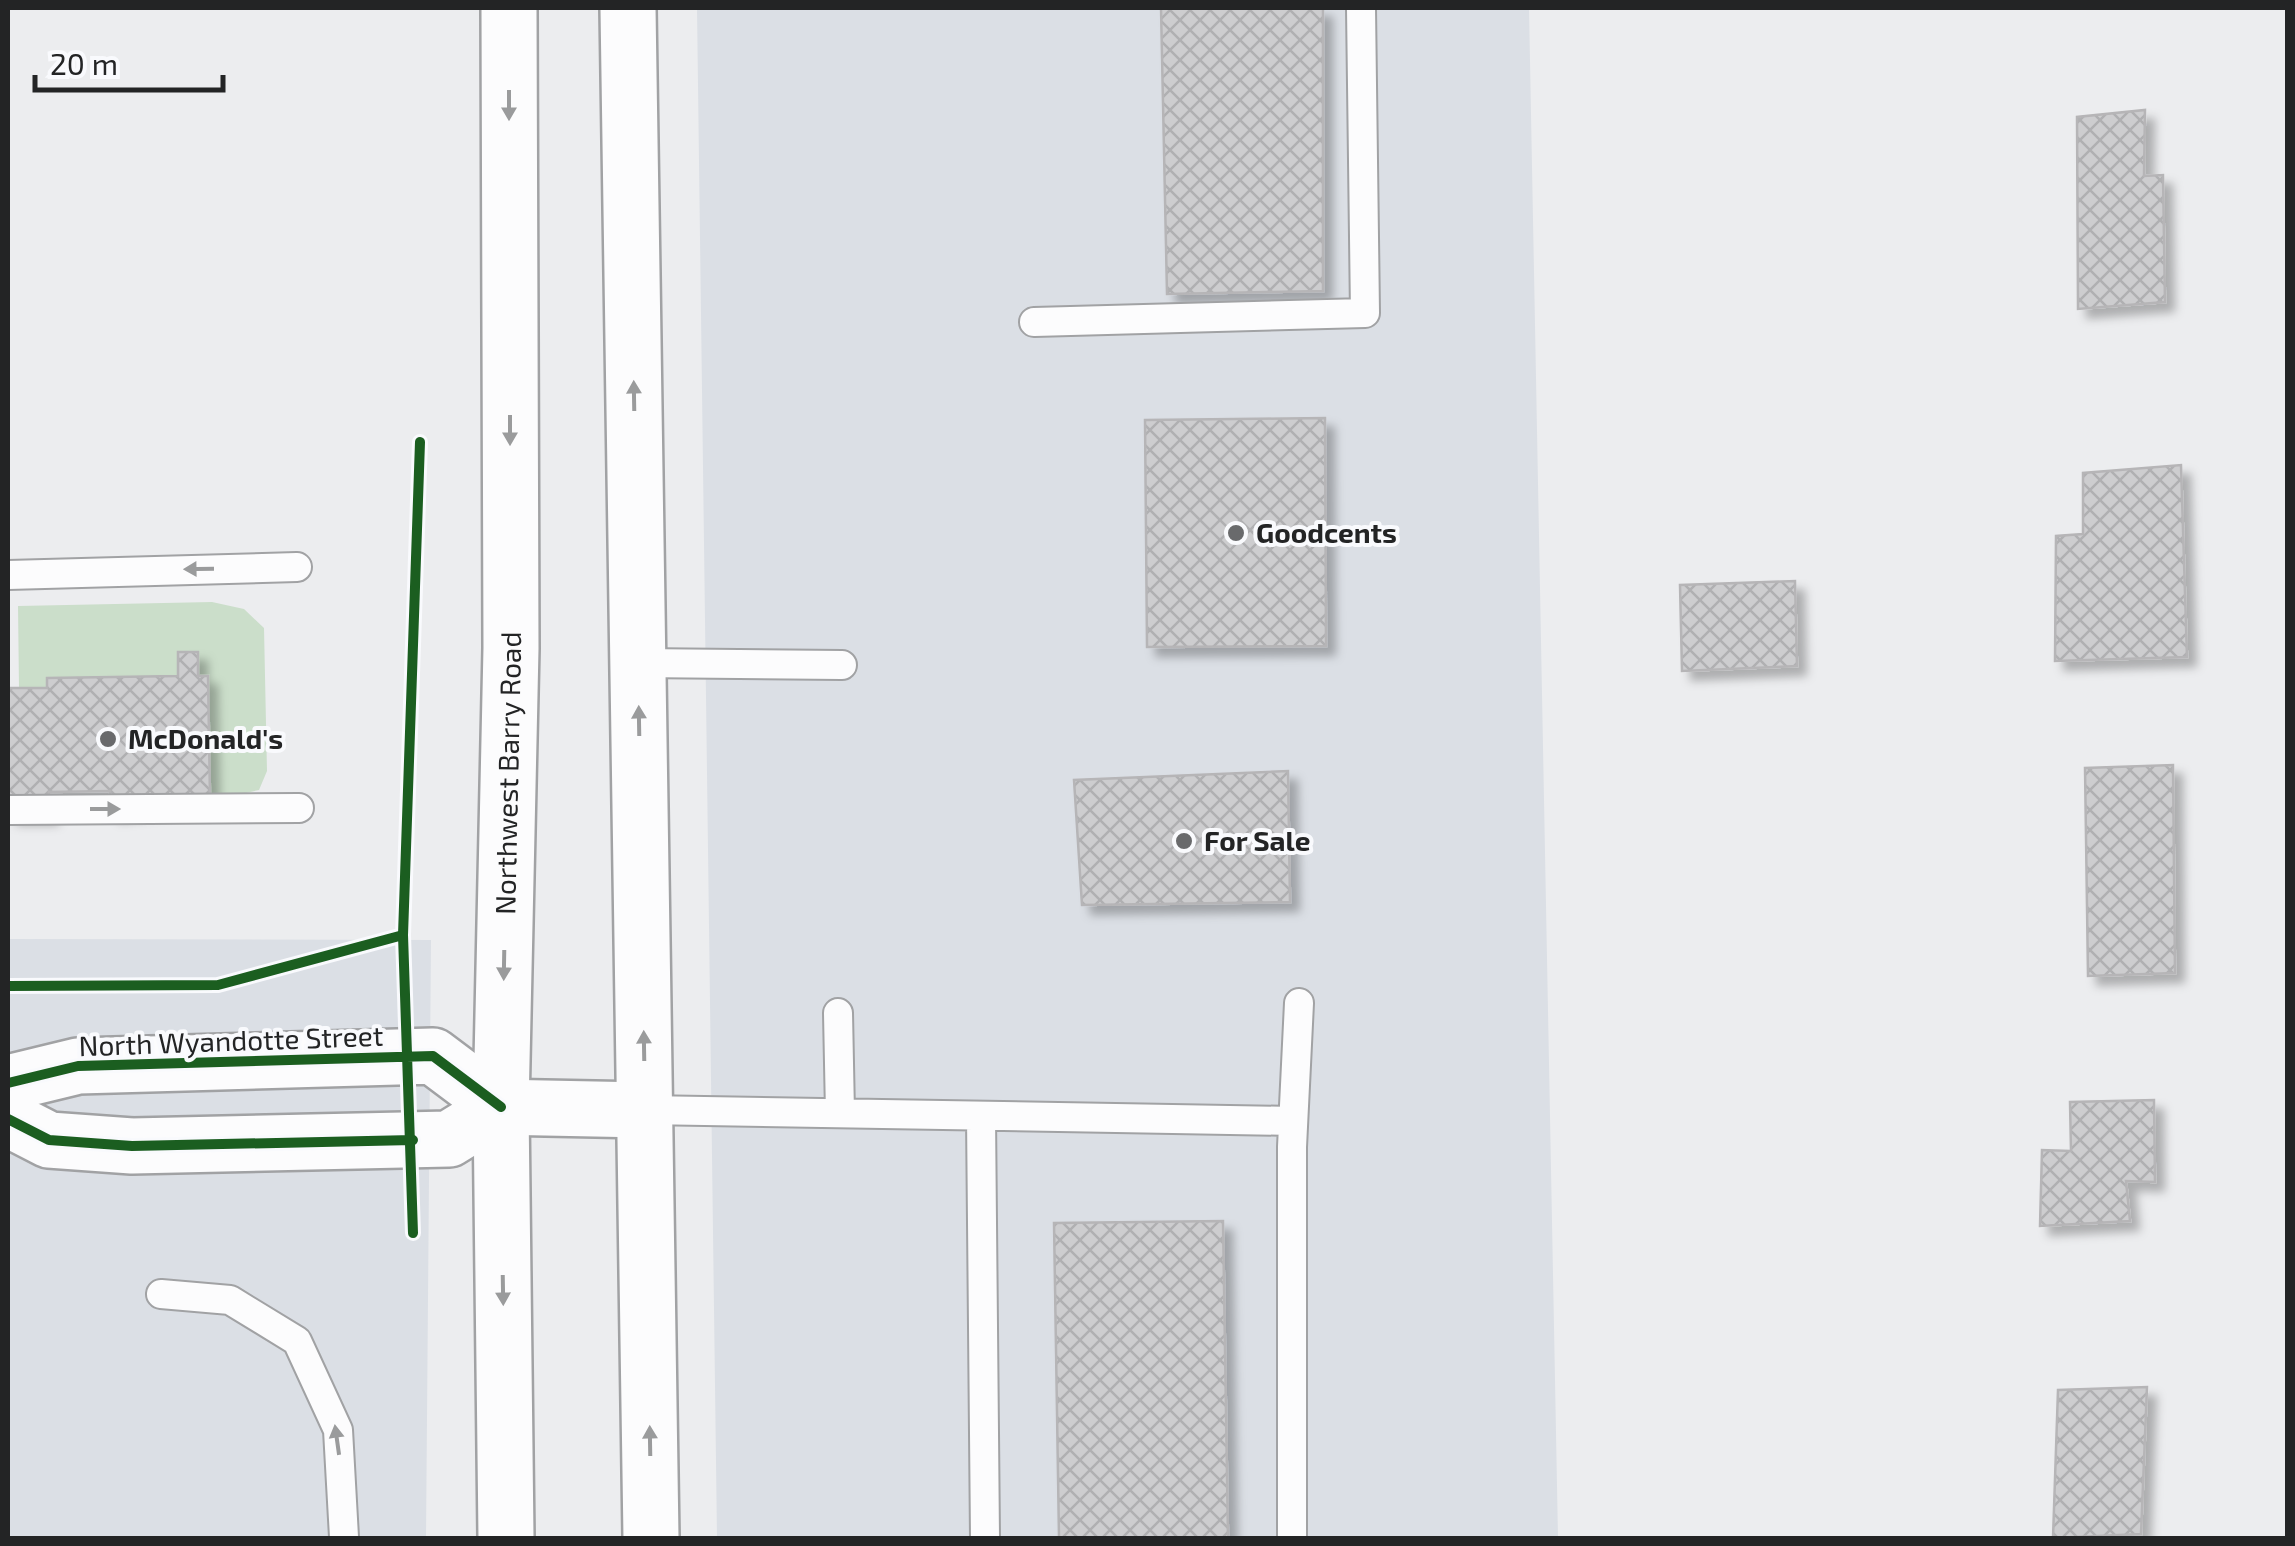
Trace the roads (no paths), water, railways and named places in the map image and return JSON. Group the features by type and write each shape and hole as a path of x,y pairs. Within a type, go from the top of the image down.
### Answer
{"main road":[{"name":"Northwest Barry Road","path":"506,1538 500,1107 511,648 509,8"},
{"path":"628,8 651,1538"},
{"name":"North Wyandotte Street","path":"8,1083 78,1066 433,1056 500,1107"},
{"path":"8,1118 48,1140 132,1146 449,1139 500,1107 645,1110"}],"lane":[{"path":"1034,322 1364,313 1361,8"},
{"path":"8,575 297,567"},
{"path":"638,663 842,665"},
{"path":"8,810 299,808"},
{"path":"1292,1538 1293,1121 1299,1003"},
{"path":"838,1013 840,1114"},
{"path":"645,1110 1293,1121"},
{"path":"982,1116 985,1538"},
{"path":"161,1294 230,1300 297,1341 338,1430 344,1538"}],"place":[{"name":"Goodcents","path":"1236,533"},
{"name":"McDonald's","path":"108,739"},
{"name":"For Sale","path":"1184,841"}]}
